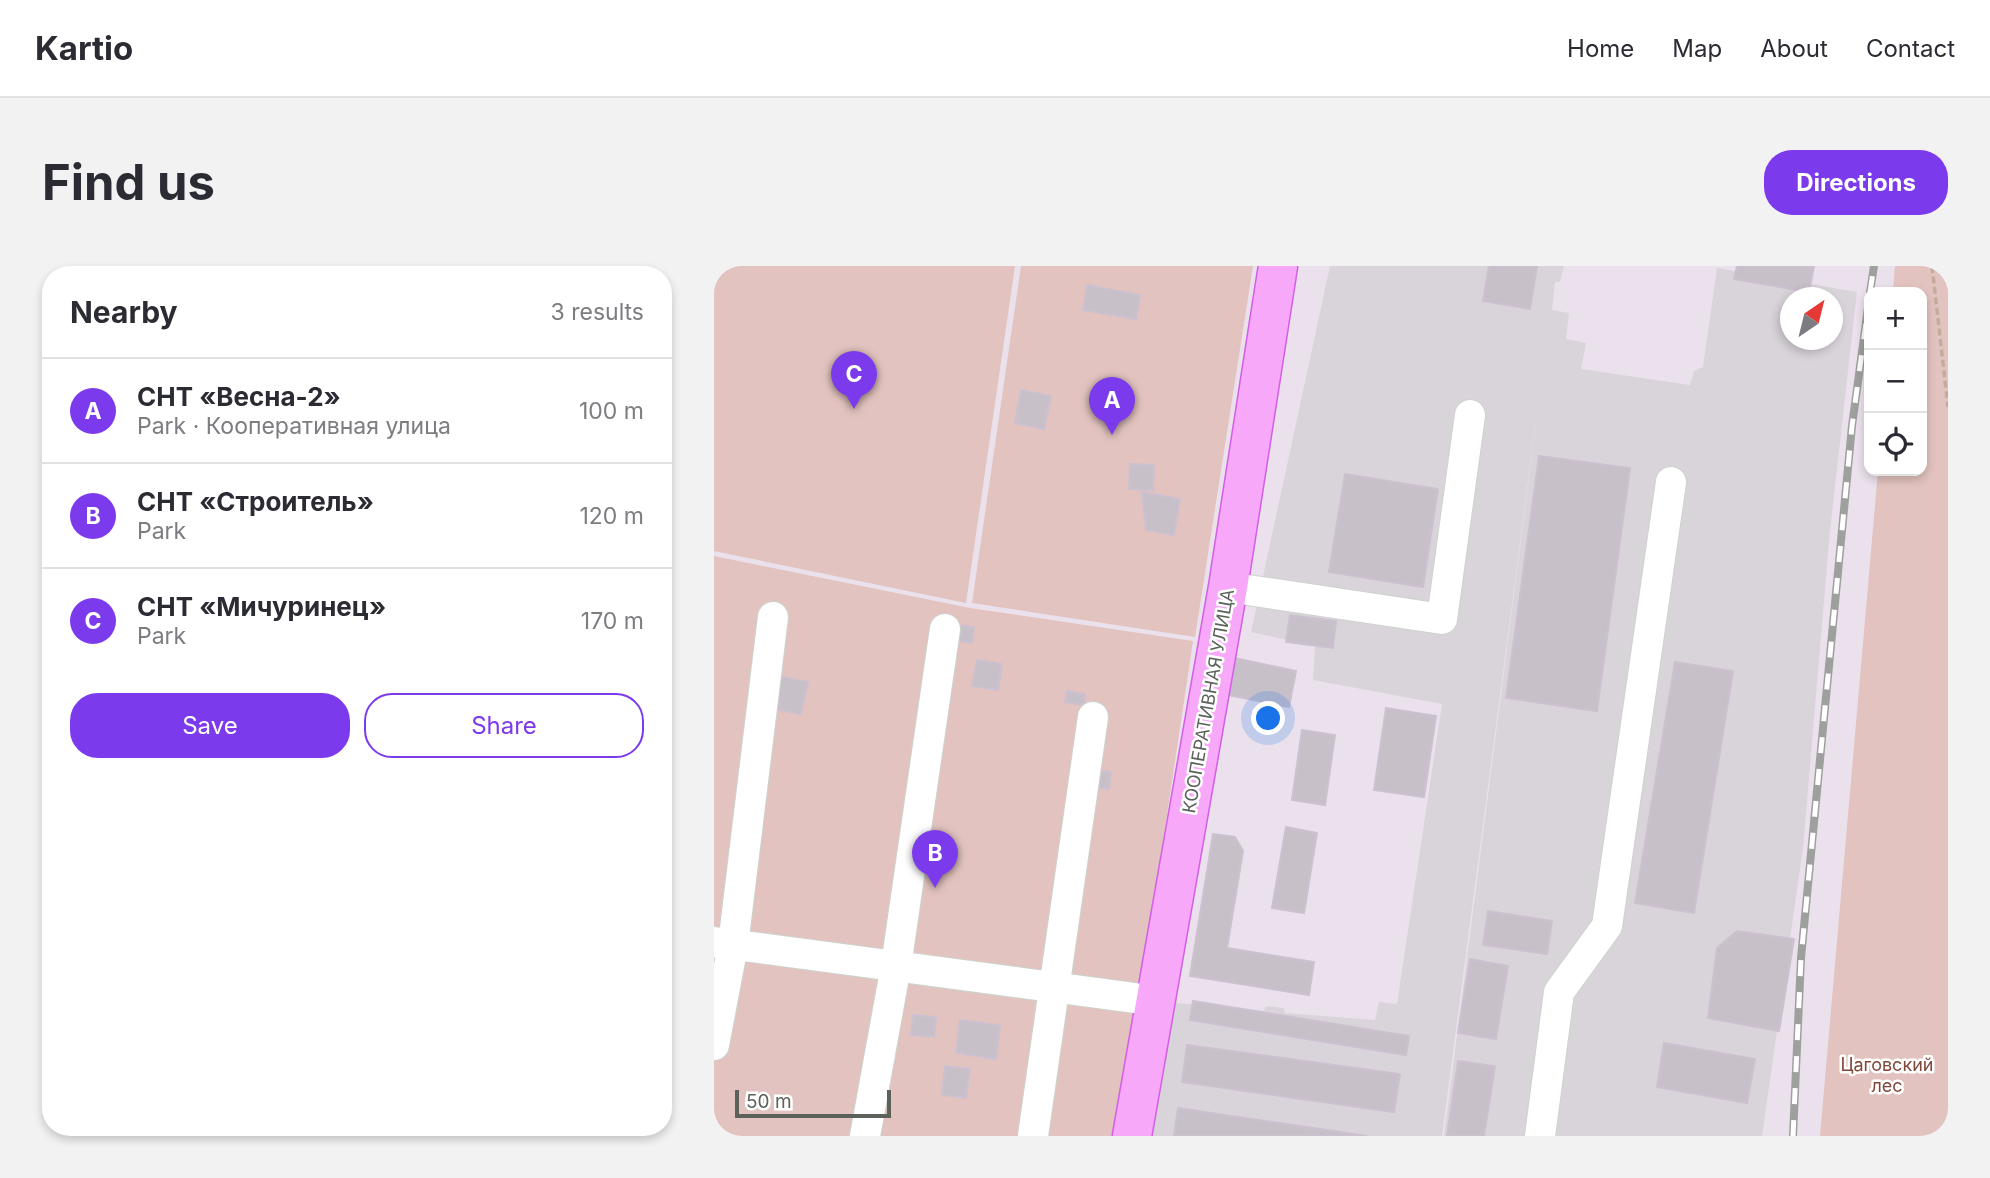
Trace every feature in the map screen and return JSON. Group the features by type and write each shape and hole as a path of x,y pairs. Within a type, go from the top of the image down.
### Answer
{"main road":[{"name":"КООПЕРАТИВНАЯ УЛИЦА","path":"1132,1136 1228,587 1278,266"}],"lane":[{"path":"1228,587 1442,619 1470,415"},
{"path":"1540,1136 1559,992 1607,926 1671,482"},
{"path":"714,1045 723,943 773,617"},
{"path":"865,1136 896,966 945,629"},
{"path":"1033,1136 1093,717"},
{"path":"723,943 1157,1001"}],"path":[{"path":"1932,266 1948,407"},
{"path":"1938,1136 1948,1121"}],"shaded area":[{"path":"1330,266 1564,266 1560,282 1555,282 1552,310 1569,313 1566,339 1586,343 1581,369 1690,385 1694,371 1703,367 1717,268 1828,287 1780,287 1780,350 1843,350 1843,290 1857,292 1830,531 1803,848 1762,1136 1444,1136 1543,369 1442,1136 1152,1136 1168,1002 1264,1011 1266,1006 1284,1008 1285,1013 1375,1020 1379,1002 1397,1004 1442,704 1313,680 1315,646 1251,632"}],"green space":[{"path":"714,266 1015,266 966,603 714,551"},
{"path":"1021,266 1253,266 1195,637 972,603"},
{"name":"Цаговский лес","path":"1895,266 1948,266 1948,1136 1820,1136 1878,476 1927,476 1927,287 1893,287"},
{"path":"714,556 970,608 1193,641 1119,1136 714,1136"}],"building":[{"path":"1489,266 1537,266 1530,309 1483,301"},
{"path":"1737,266 1814,266 1810,287 1780,287 1734,279"},
{"path":"1087,285 1140,295 1136,319 1083,310"},
{"path":"1021,390 1051,396 1044,429 1015,423"},
{"path":"1539,456 1630,468 1597,711 1506,698"},
{"path":"1130,464 1154,465 1153,490 1129,489"},
{"path":"1345,474 1438,489 1423,587 1329,572"},
{"path":"1142,492 1180,499 1174,535 1146,530"},
{"path":"1290,615 1336,621 1333,648 1286,642"},
{"path":"951,625 974,627 972,643 949,640"},
{"path":"1230,657 1296,671 1289,707 1223,694"},
{"path":"977,660 1002,664 998,690 972,686"},
{"path":"1675,662 1733,671 1694,913 1635,903"},
{"path":"772,675 808,682 801,714 764,707"},
{"path":"1067,691 1085,694 1084,705 1065,702"},
{"path":"1386,708 1436,716 1424,797 1374,790"},
{"path":"1302,730 1335,735 1325,805 1292,800"},
{"path":"1090,769 1111,772 1109,789 1088,786"},
{"path":"1286,827 1317,833 1304,913 1272,908"},
{"path":"1213,834 1235,837 1243,851 1227,948 1314,962 1309,995 1190,976"},
{"path":"1488,911 1552,921 1547,954 1483,945"},
{"path":"1737,931 1794,939 1779,1031 1708,1018 1717,948"},
{"path":"1470,959 1508,966 1496,1039 1458,1033"},
{"path":"1193,1001 1409,1036 1406,1055 1190,1020"},
{"path":"913,1015 936,1017 934,1037 911,1035"},
{"path":"960,1020 1000,1025 996,1059 956,1053"},
{"path":"1664,1043 1755,1059 1747,1103 1657,1087"},
{"path":"1187,1045 1400,1074 1394,1112 1182,1082"},
{"path":"1458,1061 1495,1066 1484,1136 1447,1136"},
{"path":"945,1066 970,1069 966,1098 942,1095"},
{"path":"1178,1108 1367,1136 1174,1136"}],"railway":[{"path":"1871,287 1874,266"},
{"path":"1793,1136 1801,958 1852,426 1864,337"}],"place":[{"name":"СНТ «Мичуринец»","path":"854,409"},
{"name":"СНТ «Весна-2»","path":"1112,435"},
{"name":"СНТ «Строитель»","path":"935,888"}]}
